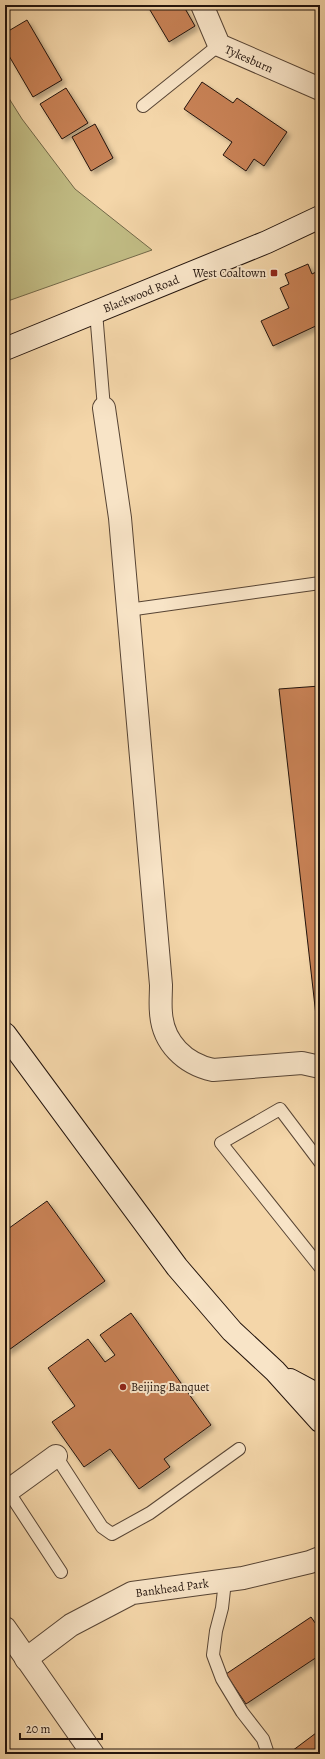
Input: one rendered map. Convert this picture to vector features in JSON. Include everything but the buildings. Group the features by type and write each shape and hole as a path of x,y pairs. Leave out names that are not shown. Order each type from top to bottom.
{"street":[{"name":"Tykesburn","path":"202,5 219,45 320,89"},
{"name":"Blackwood Road","path":"5,349 267,242 320,217"},
{"path":"104,408 120,518 162,985 161,1014 165,1033 174,1049 200,1067 213,1070 302,1063 320,1067"},
{"path":"8,1045 177,1267 232,1331 275,1371 320,1421"},
{"path":"275,1371 320,1396"},
{"path":"6,1492 56,1456"},
{"name":"Bankhead Park","path":"288,1568 320,1547"},
{"name":"Bankhead Park","path":"26,1659 71,1625 132,1593 242,1578 288,1568 320,1558"},
{"path":"5,1628 94,1754"}],"lane":[{"path":"143,106 219,45"},
{"path":"96,312 104,408"},
{"path":"128,610 320,583"},
{"path":"320,1162 280,1109 221,1143 320,1266"},
{"path":"56,1456 102,1527 112,1534 150,1514 239,1449"},
{"path":"6,1492 62,1572"},
{"path":"225,1581 222,1608 216,1632 213,1655 222,1679 242,1712 263,1739 268,1754"}],"shaded area":[{"path":"5,92 22,119 75,189 152,250 5,302"}],"place":[{"name":"West Coaltown","path":"274,273"},
{"name":"Beijing Banquet","path":"123,1387"}]}
